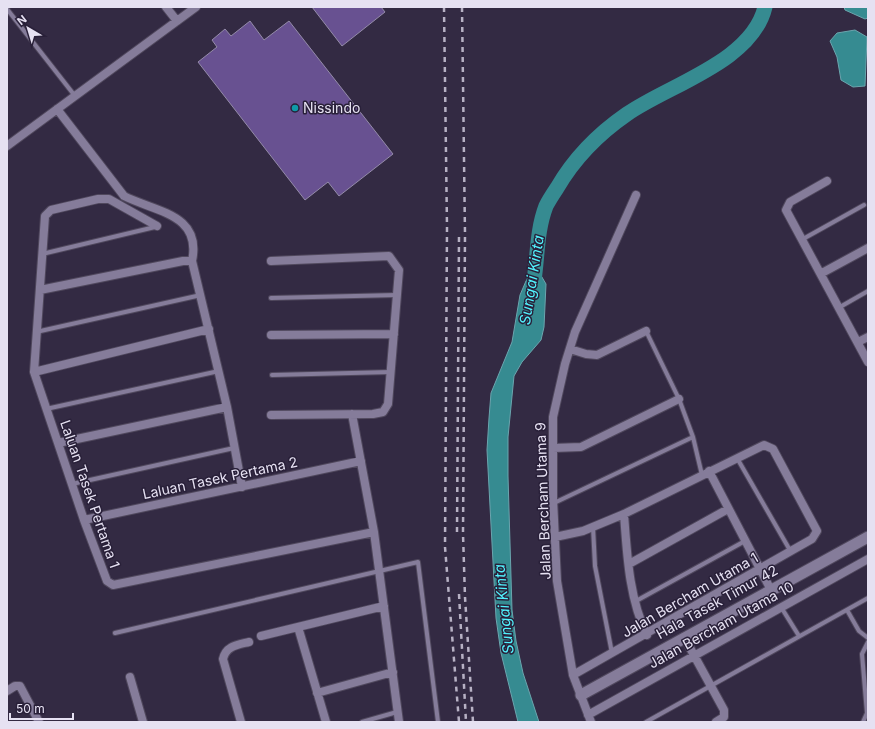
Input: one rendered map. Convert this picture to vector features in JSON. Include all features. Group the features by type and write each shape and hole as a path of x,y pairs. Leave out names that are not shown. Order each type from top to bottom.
{"street":[{"path":"166,7 177,21"},
{"path":"7,146 196,7"},
{"path":"57,109 124,196 136,200 187,226 194,242 192,262 219,371 242,487"},
{"path":"828,181 790,202 786,207 788,214 822,273 868,362"},
{"name":"Jalan Bercham Utama 9","path":"589,718 573,675 557,581 553,416 575,332 636,195"},
{"name":"Laluan Tasek Pertama 1","path":"157,226 109,199 98,198 51,210 45,216 34,372 71,484 107,581 113,585 374,532"},
{"path":"822,273 868,248"},
{"path":"270,261 389,256 399,270 388,404 383,412 271,415"},
{"path":"40,290 183,261 192,262"},
{"path":"34,372 209,329"},
{"path":"570,349 586,354 596,355 646,331"},
{"path":"271,335 394,334"},
{"path":"858,342 868,337"},
{"path":"553,448 581,447 679,399"},
{"path":"58,443 227,407"},
{"path":"352,414 374,532 399,722"},
{"name":"Jalan Bercham Utama 1","path":"573,675 647,635 812,540 817,534 816,528 773,449 767,445 760,446 737,457"},
{"path":"555,537 576,533 624,514 737,457"},
{"name":"Laluan Tasek Pertama 2","path":"84,520 361,461"},
{"path":"705,473 728,509 771,590"},
{"path":"629,564 728,509"},
{"path":"624,514 629,564 639,619 647,635"},
{"name":"Hala Tasek Timur 42","path":"580,695 868,536"},
{"name":"Jalan Bercham Utama 10","path":"589,718 694,655 868,559"},
{"path":"260,636 384,606"},
{"path":"298,627 326,722"},
{"path":"684,637 725,712 724,717 716,722"},
{"path":"241,722 223,659 225,652 230,648 249,642"},
{"path":"317,693 393,672"},
{"path":"130,677 143,722"},
{"path":"7,691 18,685 23,690 39,722"}],"lane":[{"path":"7,9 76,96"},
{"path":"803,239 864,205"},
{"path":"42,254 157,226"},
{"path":"840,307 868,291"},
{"path":"36,332 201,295"},
{"path":"271,298 397,295"},
{"path":"646,331 679,399 705,473"},
{"path":"46,409 219,371"},
{"path":"272,374 391,372"},
{"path":"554,503 693,437"},
{"path":"71,484 234,448"},
{"path":"737,457 791,552"},
{"path":"593,527 594,566 612,654"},
{"path":"636,601 745,541"},
{"path":"115,633 417,562 419,563 438,722"},
{"path":"646,722 868,598"},
{"path":"781,606 799,636"},
{"path":"847,610 859,631 868,638"},
{"path":"863,722 867,713 862,654 868,642"},
{"path":"362,722 398,712"}],"water":[{"path":"844,7 868,7 868,18 865,19 845,10"},
{"path":"855,30 867,37 865,86 853,87 841,80 837,57 830,41 837,33"},
{"name":"Sungai Kinta","path":"536,267 546,284 544,327 541,340 522,362 514,376 508,437 512,610 516,641 523,673 539,722 518,722 501,653 496,618 487,450 491,393 512,342 520,295 526,281"}],"building":[{"path":"312,7 381,7 385,12 342,46"},
{"name":"Nissindo","path":"250,21 264,40 289,21 393,154 339,196 328,182 305,200 198,62 217,47 212,40 225,29 231,36"}],"waterway":[{"name":"Sungai Kinta","path":"533,287 540,226 546,206 579,156 606,130 627,114 644,103 706,70 744,43 757,26 765,7"}],"railway":[{"path":"444,7 447,227 445,547 459,722"},
{"path":"462,7 465,234 463,534 465,597 473,722"},
{"path":"457,532 459,236"},
{"path":"459,594 466,722"}],"place":[{"name":"Nissindo","path":"295,108"}]}
